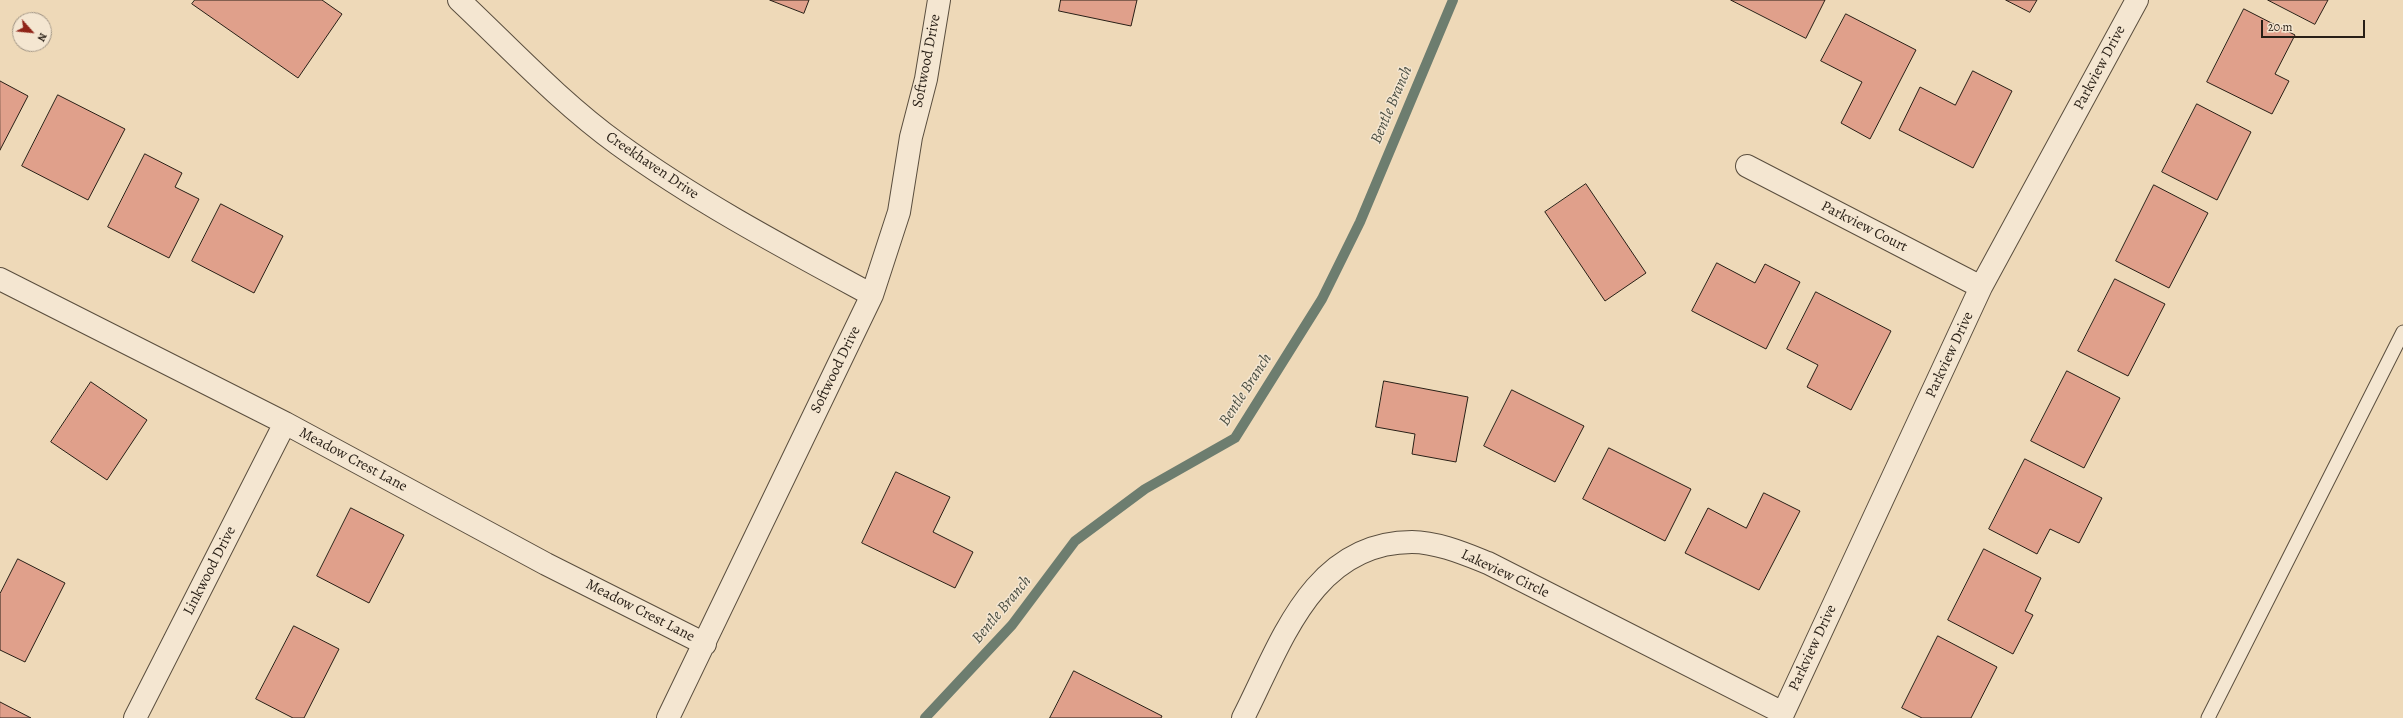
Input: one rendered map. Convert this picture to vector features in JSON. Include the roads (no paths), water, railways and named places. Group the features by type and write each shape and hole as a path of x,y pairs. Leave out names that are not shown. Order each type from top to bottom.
{"street":[{"name":"Creekhaven Drive","path":"459,0 573,108 617,144 668,179 767,239 872,295"},
{"name":"Softwood Drive","path":"668,718 872,295 899,212 911,138 926,79 939,0"},
{"name":"Parkview Drive","path":"1782,716 1981,287 2136,0"},
{"name":"Parkview Court","path":"1747,166 1981,287"},
{"name":"Meadow Crest Lane","path":"0,279 285,423 546,564 705,644"},
{"name":"Linkwood Drive","path":"135,718 285,423"},
{"name":"Lakeview Circle","path":"1243,718 1300,606 1324,577 1351,557 1380,545 1413,542 1452,550 1488,563 1782,716"}],"lane":[{"path":"2208,718 2403,332"}],"waterway":[{"name":"Bentle Branch","path":"925,718 1012,625 1075,541 1145,489 1235,438 1322,299 1360,222 1453,0"}]}
